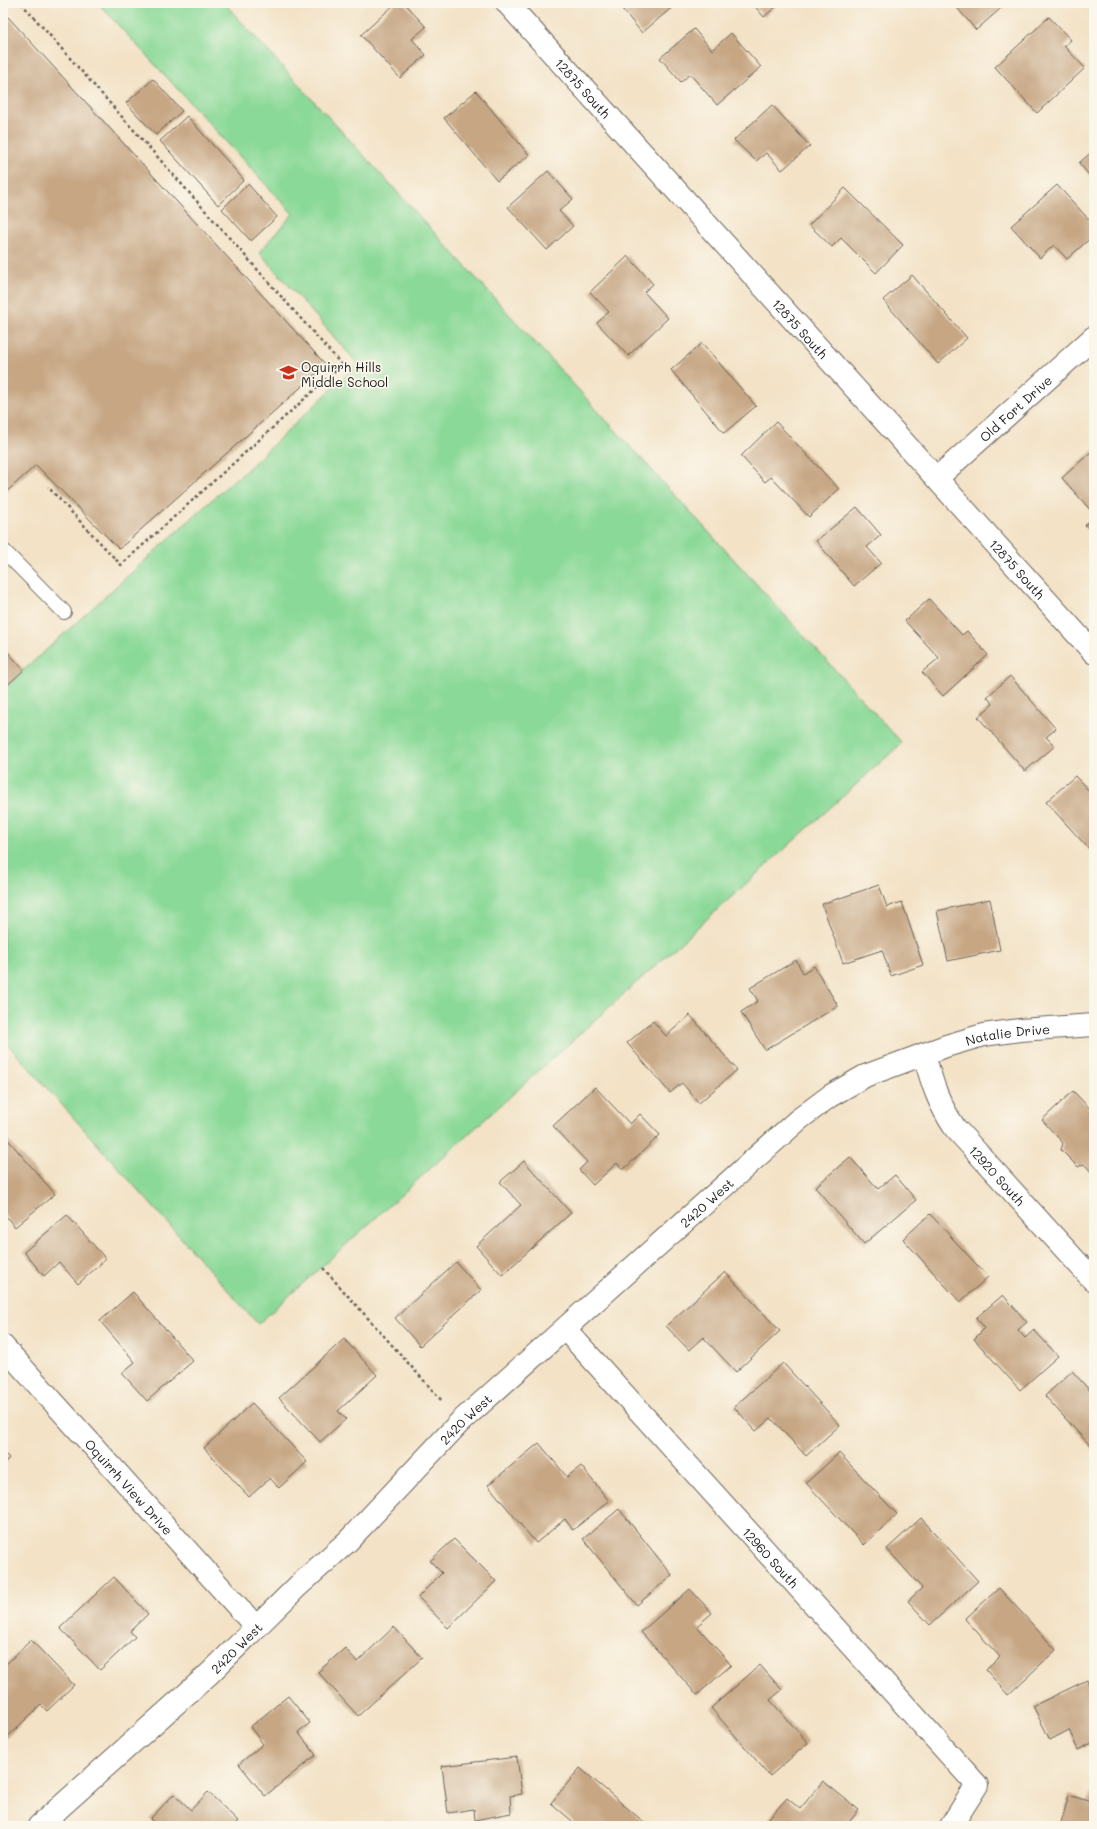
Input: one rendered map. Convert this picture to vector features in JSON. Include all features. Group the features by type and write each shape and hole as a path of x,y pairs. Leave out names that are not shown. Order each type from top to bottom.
{"street":[{"name":"12875 South","path":"507,3 1094,653"},
{"name":"Old Fort Drive","path":"937,478 1094,337"},
{"name":"Natalie Drive","path":"924,1054 982,1035 1020,1030 1094,1025"},
{"name":"12920 South","path":"924,1054 943,1110 955,1128 1094,1282"},
{"name":"2420 West","path":"39,1826 210,1673 256,1627 348,1541 460,1422 566,1330 798,1120 830,1096 865,1076 924,1054"},
{"name":"12960 South","path":"566,1330 977,1785 951,1826"},
{"name":"Oquirrh View Drive","path":"3,1346 256,1627"}],"lane":[{"path":"3,550 64,612"}],"path":[{"path":"3,3 22,4 342,365 121,565 48,487"},
{"path":"323,1268 444,1403"}],"green space":[{"name":"Oquirrh Hills Middle School","path":"98,3 224,3 902,743 258,1324 3,1039 3,689 236,478 238,478 358,364 259,252 293,214"}],"building":[{"path":"396,3 404,3 426,27 412,39 426,55 400,78 361,35"},
{"path":"617,3 677,3 642,33"},
{"path":"752,3 780,3 764,17"},
{"path":"953,3 1007,3 976,30"},
{"path":"8,17 326,365 119,549 36,465 3,495 3,22"},
{"path":"1049,17 1071,40 1064,46 1085,68 1037,113 995,67"},
{"path":"694,29 712,50 731,33 761,67 717,105 690,74 681,82 660,58"},
{"path":"153,79 182,111 156,135 126,103"},
{"path":"476,91 529,155 497,181 444,118"},
{"path":"772,105 810,146 782,170 766,153 756,161 734,140"},
{"path":"187,116 244,180 218,205 160,141"},
{"path":"1094,150 1094,181 1079,163"},
{"path":"548,171 573,199 559,211 573,226 547,250 508,207"},
{"path":"248,184 277,217 251,241 222,209"},
{"path":"1057,185 1094,225 1094,235 1067,259 1054,245 1040,258 1011,226"},
{"path":"845,188 903,245 876,273 841,238 832,247 809,225"},
{"path":"628,256 653,284 644,292 668,318 628,356 597,323 609,312 590,292"},
{"path":"912,275 967,338 938,364 883,300"},
{"path":"702,343 756,406 724,433 671,370"},
{"path":"776,422 839,489 809,517 771,477 765,482 741,456"},
{"path":"1094,449 1094,514 1062,478"},
{"path":"857,507 881,535 867,547 881,563 854,586 816,541"},
{"path":"1094,517 1094,535 1085,525"},
{"path":"929,599 962,635 967,631 988,655 943,696 922,672 939,658 905,621"},
{"path":"3,647 24,670 3,689"},
{"path":"1010,676 1056,729 1046,737 1055,746 1025,771 978,717 993,704 987,697"},
{"path":"1075,776 1094,796 1094,845 1089,849 1046,802"},
{"path":"879,885 887,907 902,902 923,965 891,976 882,950 843,963 822,904"},
{"path":"990,899 1000,950 948,961 937,911"},
{"path":"796,960 803,973 814,966 838,1006 765,1050 741,1012 758,1001 750,988"},
{"path":"690,1015 737,1070 699,1103 682,1083 670,1093 627,1043 653,1021 666,1036"},
{"path":"595,1087 630,1124 640,1114 660,1135 623,1170 617,1163 593,1185 579,1170 587,1162 553,1126"},
{"path":"1073,1091 1094,1113 1094,1175 1084,1164 1078,1167 1061,1150 1063,1143 1042,1120"},
{"path":"3,1134 55,1194 15,1227 3,1213"},
{"path":"850,1157 878,1189 895,1175 916,1200 864,1244 815,1187"},
{"path":"524,1161 571,1213 502,1275 476,1246 521,1205 500,1182"},
{"path":"930,1214 988,1277 960,1302 903,1239"},
{"path":"67,1215 106,1259 78,1284 59,1262 44,1276 24,1252"},
{"path":"456,1262 481,1290 420,1346 395,1318"},
{"path":"725,1272 780,1331 736,1372 703,1337 689,1350 666,1326"},
{"path":"133,1292 193,1361 147,1401 122,1373 135,1362 100,1321"},
{"path":"1003,1295 1027,1322 1018,1330 1025,1338 1034,1330 1058,1356 1020,1390 974,1339 985,1328 976,1318"},
{"path":"344,1339 377,1375 338,1411 346,1419 320,1442 279,1398"},
{"path":"783,1363 840,1425 806,1456 771,1418 756,1431 734,1407"},
{"path":"1072,1371 1094,1395 1094,1450 1045,1396"},
{"path":"252,1403 307,1462 279,1488 270,1478 249,1497 204,1448"},
{"path":"539,1443 567,1477 581,1466 609,1501 573,1530 565,1519 536,1543 488,1485"},
{"path":"3,1452 9,1458 3,1465"},
{"path":"839,1453 897,1514 864,1545 806,1483"},
{"path":"619,1509 672,1575 637,1605 583,1539"},
{"path":"921,1518 978,1581 930,1625 908,1601 922,1588 887,1549"},
{"path":"454,1539 496,1581 448,1628 418,1597 442,1573 430,1561"},
{"path":"114,1577 148,1614 130,1631 135,1637 100,1670 60,1628"},
{"path":"999,1588 1056,1650 1008,1695 986,1670 1000,1657 965,1619"},
{"path":"690,1589 712,1613 697,1626 731,1665 697,1695 641,1632"},
{"path":"394,1627 422,1658 358,1716 318,1672 345,1648 357,1662"},
{"path":"31,1640 74,1685 47,1711 41,1705 3,1741 3,1667"},
{"path":"760,1665 782,1690 770,1700 808,1743 770,1776 711,1708"},
{"path":"1087,1680 1094,1695 1094,1742 1078,1750 1069,1730 1050,1740 1033,1706"},
{"path":"288,1696 310,1723 298,1732 316,1755 265,1796 239,1764 263,1744 250,1727"},
{"path":"517,1757 522,1794 510,1796 511,1813 475,1820 474,1809 448,1813 442,1766"},
{"path":"580,1768 645,1823 642,1826 578,1826 551,1803"},
{"path":"823,1781 859,1810 846,1826 779,1826 769,1818 787,1798 800,1809"},
{"path":"1093,1784 1094,1826 1060,1826 1069,1795 1088,1801"},
{"path":"208,1792 238,1821 233,1826 158,1826 150,1819 174,1794 191,1810"}],"place":[{"name":"Oquirrh Hills Middle School","path":"288,373"}]}
